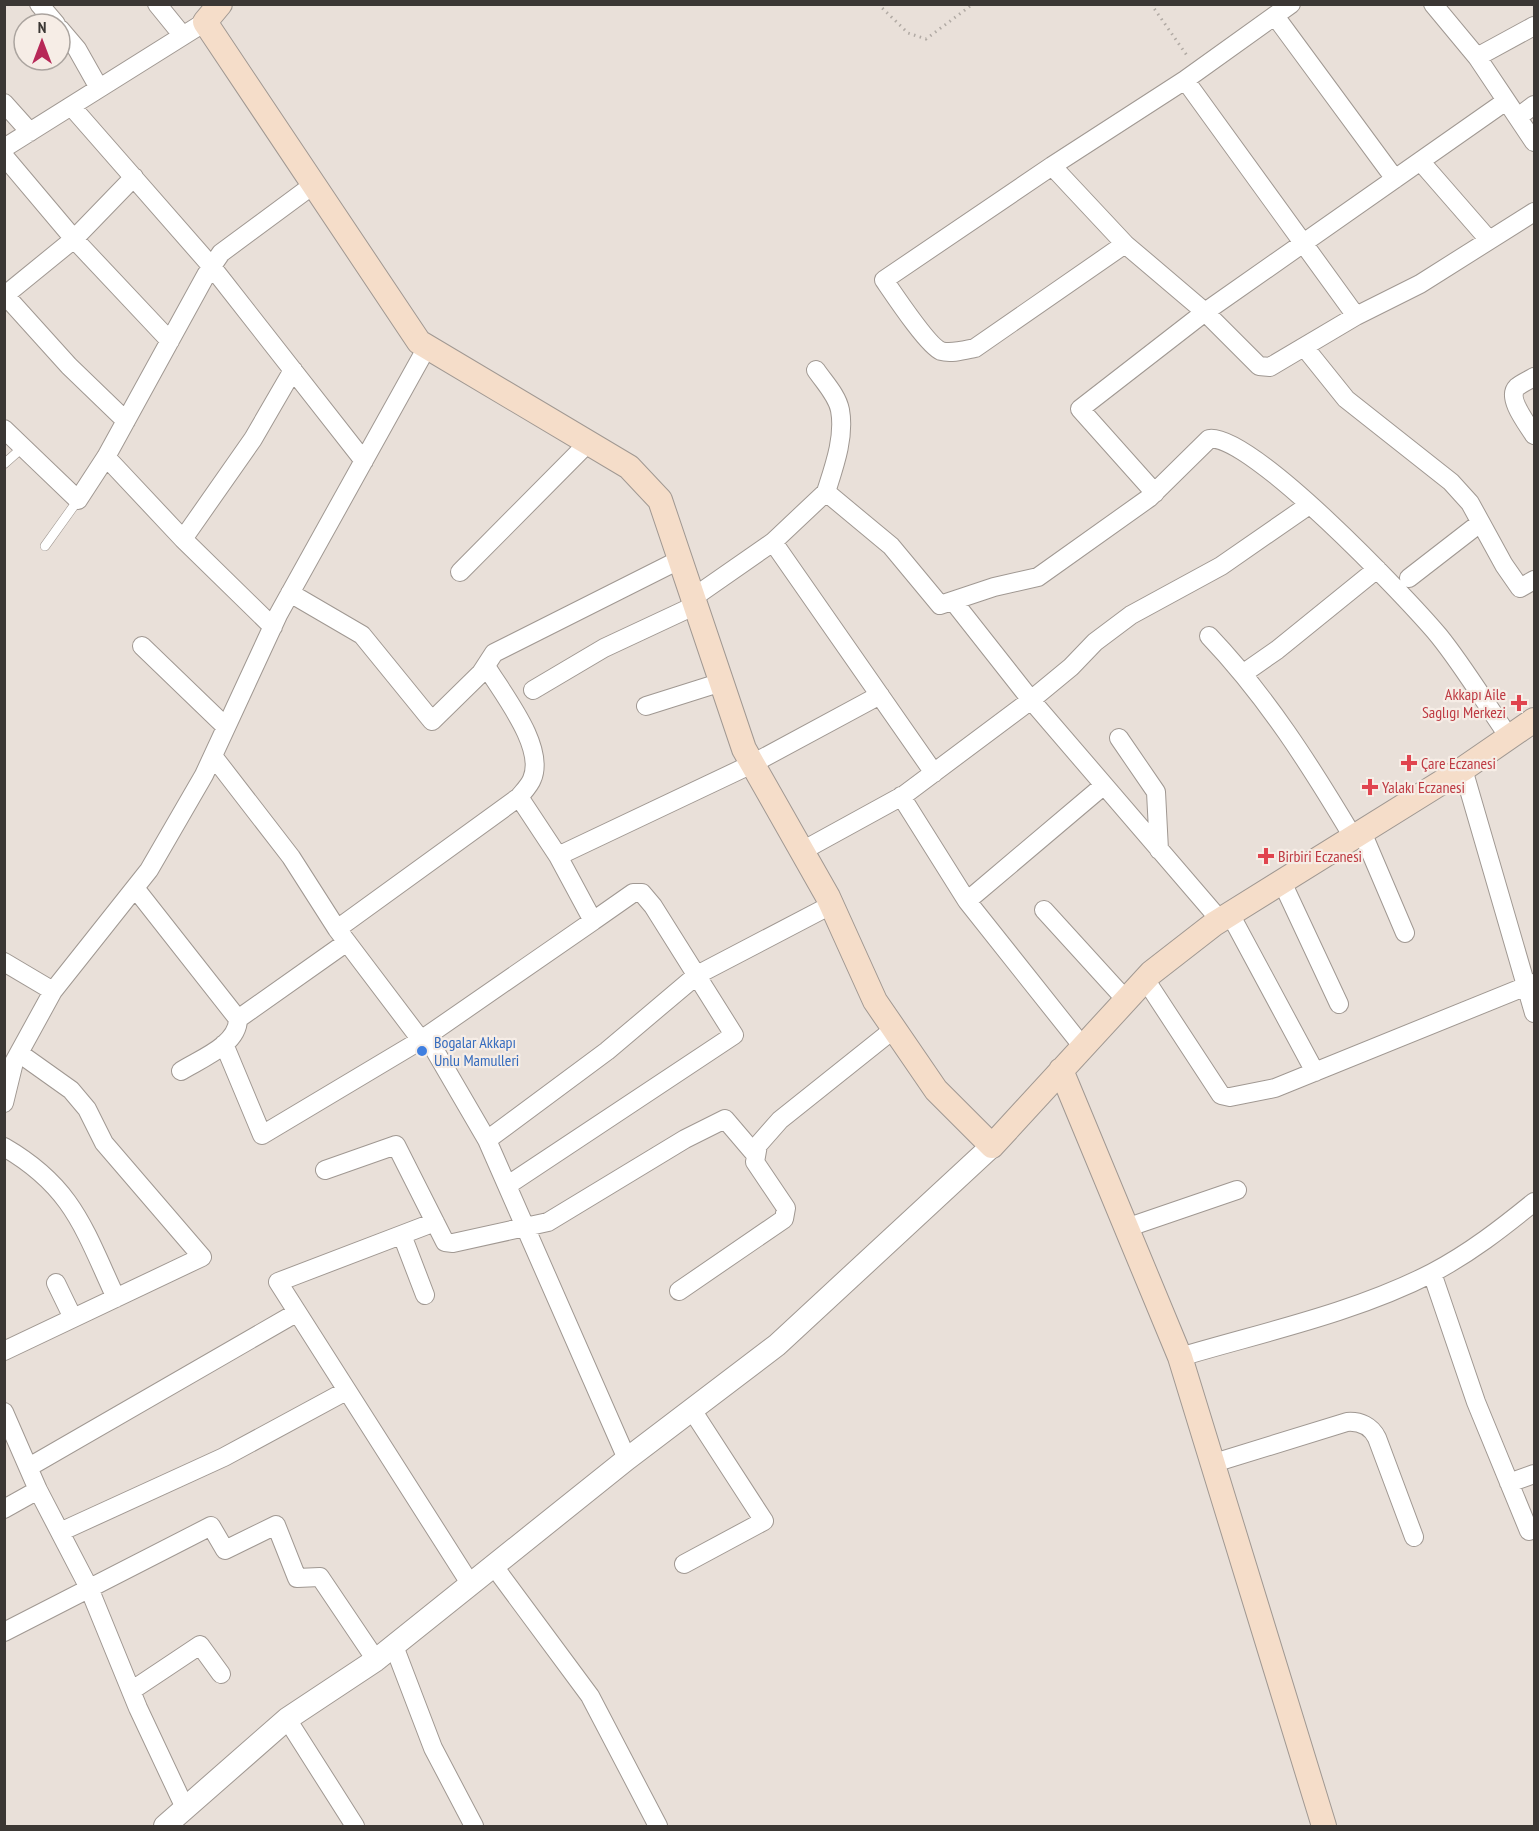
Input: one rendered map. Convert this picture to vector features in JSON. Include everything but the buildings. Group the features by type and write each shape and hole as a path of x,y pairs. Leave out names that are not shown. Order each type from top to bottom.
{"main road":[{"path":"214,12 314,185 419,342 629,467 660,500 744,749 831,905 875,1001 936,1090 992,1146 1145,979 1225,917 1463,769 1534,720"},
{"path":"1061,1070 1180,1357 1324,1827"}],"street":[{"path":"157,4 183,36"},
{"path":"1125,244 975,348 951,352 935,347 884,280 1052,166 1192,75 1291,4"},
{"path":"1433,4 1477,57 1534,142"},
{"path":"4,148 183,36 214,12"},
{"path":"1275,16 1395,179"},
{"path":"1477,57 1534,26"},
{"path":"72,43 99,88"},
{"path":"1192,75 1303,244 1356,316"},
{"path":"1155,493 1080,409 1205,312 1506,101"},
{"path":"4,103 30,132"},
{"path":"1518,117 1534,105"},
{"path":"71,106 212,267 364,461"},
{"path":"4,156 74,239 170,341"},
{"path":"1421,162 1489,240"},
{"path":"1052,166 1125,244 1205,312 1260,366 1270,367 1356,316 1420,284 1489,240 1532,219"},
{"path":"126,421 69,366 5,295 74,239 134,177"},
{"path":"4,429 78,500 106,457 221,253 314,185"},
{"path":"4,1103 14,1062 53,991 149,870 213,756 290,593 427,347"},
{"path":"1305,348 1346,399 1451,482 1470,503 1520,588 1534,580"},
{"path":"183,539 253,439 293,370"},
{"path":"533,690 604,648 695,601 773,542 826,492 840,439 840,410 835,398 816,370"},
{"path":"1534,377 1517,387 1514,393 1514,400 1534,435"},
{"path":"826,492 891,546 940,605 1038,577 1155,493 1209,439 1216,438 1234,446 1267,468 1310,505 1377,569 1440,637 1509,737"},
{"path":"460,572 588,443"},
{"path":"106,457 183,539 273,627"},
{"path":"802,851 901,796 1031,700 1071,667 1095,642 1131,615 1221,566 1310,505"},
{"path":"1409,578 1480,523"},
{"path":"773,542 934,773"},
{"path":"290,593 362,635 432,721 486,666 494,653 681,559"},
{"path":"1244,673 1277,650 1377,569"},
{"path":"952,601 1103,786 1159,850 1225,917 1314,1072"},
{"path":"1209,636 1244,673 1357,835 1405,933"},
{"path":"142,646 226,728"},
{"path":"238,1019 519,797 533,778 535,756 529,737 486,666"},
{"path":"646,706 722,682"},
{"path":"558,856 752,764 880,694"},
{"path":"1119,738 1156,792 1159,850"},
{"path":"213,756 291,857 342,936 424,1039 487,1140 627,1459"},
{"path":"1463,769 1531,985 1534,1013"},
{"path":"968,901 1103,786"},
{"path":"901,796 968,901 1083,1047"},
{"path":"519,797 558,856 593,921"},
{"path":"1282,882 1339,1004"},
{"path":"135,888 238,1019 238,1029 224,1044 181,1071"},
{"path":"224,1044 262,1135 424,1039 633,893 642,893 653,906 734,1035 508,1185"},
{"path":"487,1140 608,1051 697,975 831,905"},
{"path":"1044,910 1126,999"},
{"path":"4,962 53,991"},
{"path":"1145,979 1221,1095 1230,1097 1275,1088 1531,985"},
{"path":"679,1291 784,1220 786,1208 755,1162 754,1153 758,1145 780,1120 894,1029"},
{"path":"4,1351 202,1257 104,1143 87,1109 71,1090 19,1053"},
{"path":"325,1170 396,1145 445,1242 453,1243 548,1222 685,1139 725,1119 754,1153"},
{"path":"165,1827 287,1719 376,1660 627,1459 777,1345 992,1146"},
{"path":"4,1147 32,1163 72,1205 116,1298"},
{"path":"1126,1228 1237,1190"},
{"path":"1180,1357 1364,1303 1432,1273 1477,1247 1534,1202"},
{"path":"435,1222 278,1282 471,1585"},
{"path":"402,1235 425,1294"},
{"path":"1432,1273 1476,1401 1529,1531"},
{"path":"56,1283 73,1318"},
{"path":"29,1467 296,1313"},
{"path":"60,1532 224,1457 346,1391"},
{"path":"684,1564 764,1521 692,1410"},
{"path":"4,1412 12,1450 29,1467 38,1490 89,1588 131,1691 185,1808"},
{"path":"1214,1463 1347,1422 1360,1422 1371,1428 1377,1438 1414,1537"},
{"path":"1509,1483 1534,1473"},
{"path":"4,1509 38,1490"},
{"path":"4,1632 211,1526 225,1550 276,1525 297,1578 321,1577 376,1660"},
{"path":"493,1565 590,1696 653,1825"},
{"path":"131,1691 200,1645 221,1674"},
{"path":"394,1646 433,1748 474,1827"},
{"path":"287,1719 356,1827"}],"lane":[{"path":"4,464 22,448"},
{"path":"45,546 78,500"}],"path":[{"path":"878,4 908,33 926,39 935,35 973,4"},
{"path":"1151,4 1192,75"}],"place":[{"name":"Akkapı Aile Saglıgı Merkezi","path":"1519,703"},
{"name":"Çare Eczanesi","path":"1409,763"},
{"name":"Yalakı Eczanesi","path":"1370,787"},
{"name":"Birbiri Eczanesi","path":"1266,856"},
{"name":"Bogalar Akkapı Unlu Mamulleri","path":"422,1051"}]}
